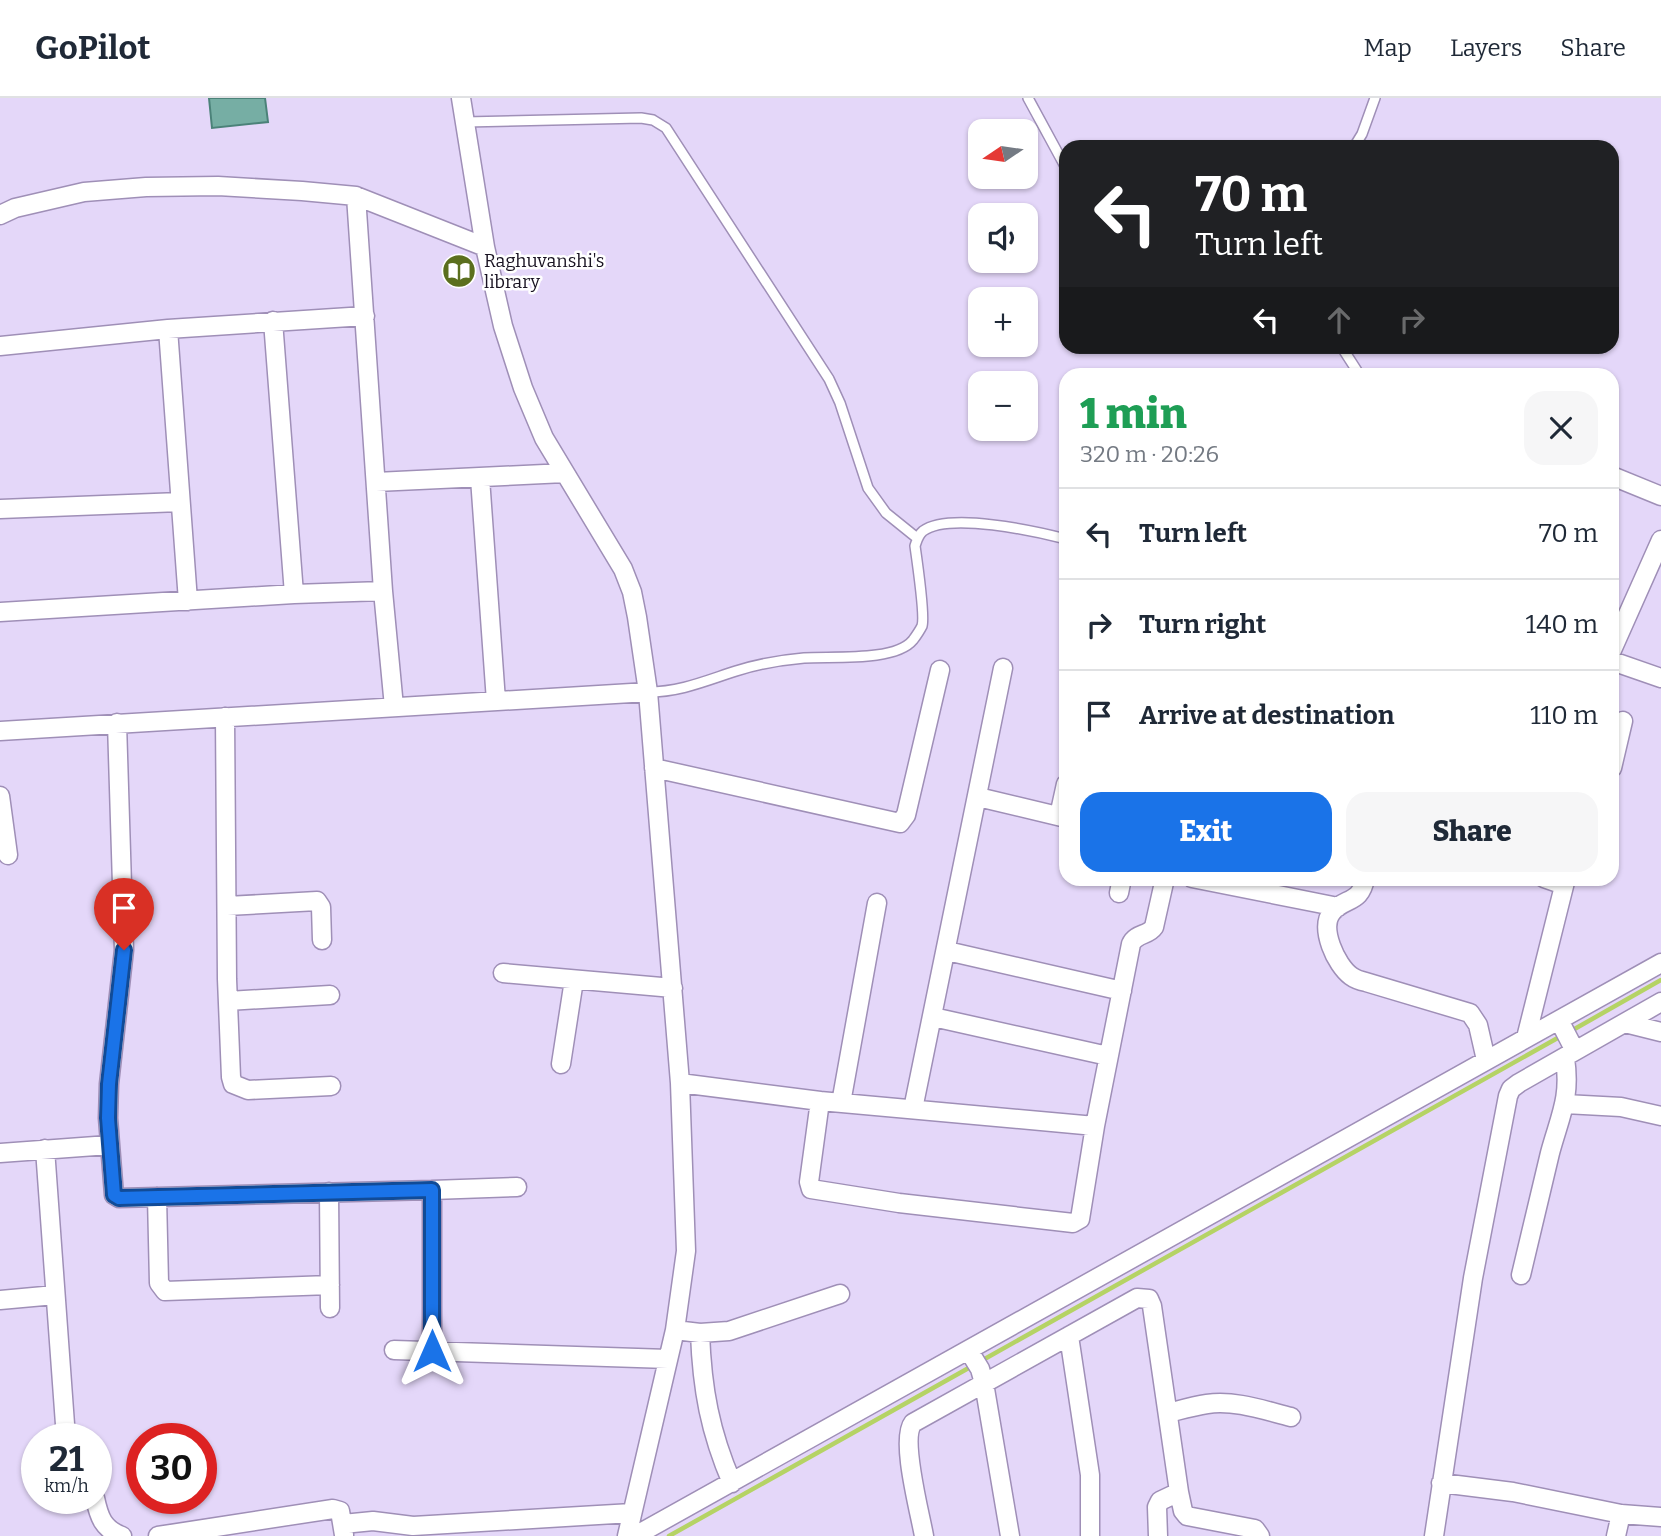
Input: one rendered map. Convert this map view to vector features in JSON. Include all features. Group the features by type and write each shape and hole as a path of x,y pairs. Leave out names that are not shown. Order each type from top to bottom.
{"street":[{"path":"461,98 485,247 503,326 523,388 544,438 622,569 632,592 648,692 680,1083 685,1251 675,1329 627,1536"},
{"path":"0,215 15,208 84,192 146,187 218,186 356,196 485,247"},
{"path":"356,196 383,591 394,707"},
{"path":"0,346 167,329 365,316"},
{"path":"273,321 293,594"},
{"path":"167,329 188,601"},
{"path":"376,482 565,473"},
{"path":"480,478 496,701"},
{"path":"1619,479 1661,496"},
{"path":"0,509 180,502"},
{"path":"1619,634 1661,540"},
{"path":"0,612 383,591"},
{"path":"1619,663 1661,678"},
{"path":"913,1110 1003,668"},
{"path":"654,768 900,822 906,815 940,670"},
{"path":"0,731 648,692"},
{"path":"225,717 228,1001 233,1084 248,1090 331,1086"},
{"path":"1619,738 1623,721"},
{"path":"117,723 124,950 109,1074 114,1195 119,1198 517,1187"},
{"path":"0,796 8,855"},
{"path":"978,797 1059,816"},
{"path":"820,1101 809,1182 811,1189 899,1203 1073,1223 1080,1219 1095,1126 1131,944 1135,938 1154,927 1163,886"},
{"path":"1232,886 1338,907"},
{"path":"1362,886 1360,894 1331,913 1327,923 1328,935 1344,969 1352,977 1366,982 1470,1013 1478,1025 1486,1060"},
{"path":"1525,1038 1564,886"},
{"path":"227,906 317,901 321,907 322,940"},
{"path":"841,1103 877,903"},
{"path":"947,951 1122,991"},
{"path":"1434,1536 1473,1278 1505,1106 1511,1089 1566,1040 1661,963"},
{"path":"503,973 673,988"},
{"path":"561,1064 574,981"},
{"path":"228,1001 330,995"},
{"path":"635,1536 732,1483 977,1365 1525,1038 1566,1040 1625,1023 1661,1002"},
{"path":"933,1017 1108,1056"},
{"path":"1625,1023 1661,1032"},
{"path":"1521,1275 1556,1130 1565,1104 1568,1081 1566,1040"},
{"path":"680,1083 820,1101 1095,1126"},
{"path":"1565,1104 1621,1107 1661,1116"},
{"path":"0,1153 110,1144"},
{"path":"45,1149 65,1423"},
{"path":"432,1190 432,1351"},
{"path":"329,1192 330,1308"},
{"path":"157,1197 159,1283 165,1291 330,1284"},
{"path":"675,1329 700,1333 729,1331 840,1294"},
{"path":"0,1300 55,1295"},
{"path":"924,1536 907,1446 908,1429 913,1423 977,1365 1069,1336 1137,1298 1149,1299 1152,1306 1183,1511 1187,1516 1255,1529 1261,1536"},
{"path":"700,1333 705,1403 732,1483"},
{"path":"1069,1336 1090,1475 1090,1536"},
{"path":"394,1350 668,1359"},
{"path":"977,1365 1010,1536"},
{"path":"1168,1413 1207,1404 1225,1403 1291,1417"},
{"path":"1441,1483 1513,1492 1621,1514 1661,1517"},
{"path":"1158,1536 1157,1507 1160,1501 1179,1492"},
{"path":"158,1536 333,1508 340,1511 343,1530 373,1521 413,1526 632,1513"},
{"path":"99,1514 109,1531 122,1536"},
{"path":"1616,1536 1621,1514"}],"lane":[{"path":"1027,98 1059,155"},
{"path":"1358,140 1375,98"},
{"path":"465,122 641,118 653,120 666,128 828,379 839,402 868,488 876,502 917,538"},
{"path":"648,692 687,689 737,671 770,663 804,658 876,655 896,651 912,642 923,625 915,546 922,531 966,523 1029,530 1059,537"}],"building":[{"path":"209,98 265,98 268,122 212,128"}],"waterway":[{"path":"1571,1031 1661,980"},
{"path":"981,1361 1563,1035"},
{"path":"669,1536 974,1365"}],"place":[{"name":"Raghuvanshi's library","path":"459,271"}],"route":[{"path":"124,950 109,1084 108,1118 114,1195 119,1198 432,1190 432,1351"}]}
